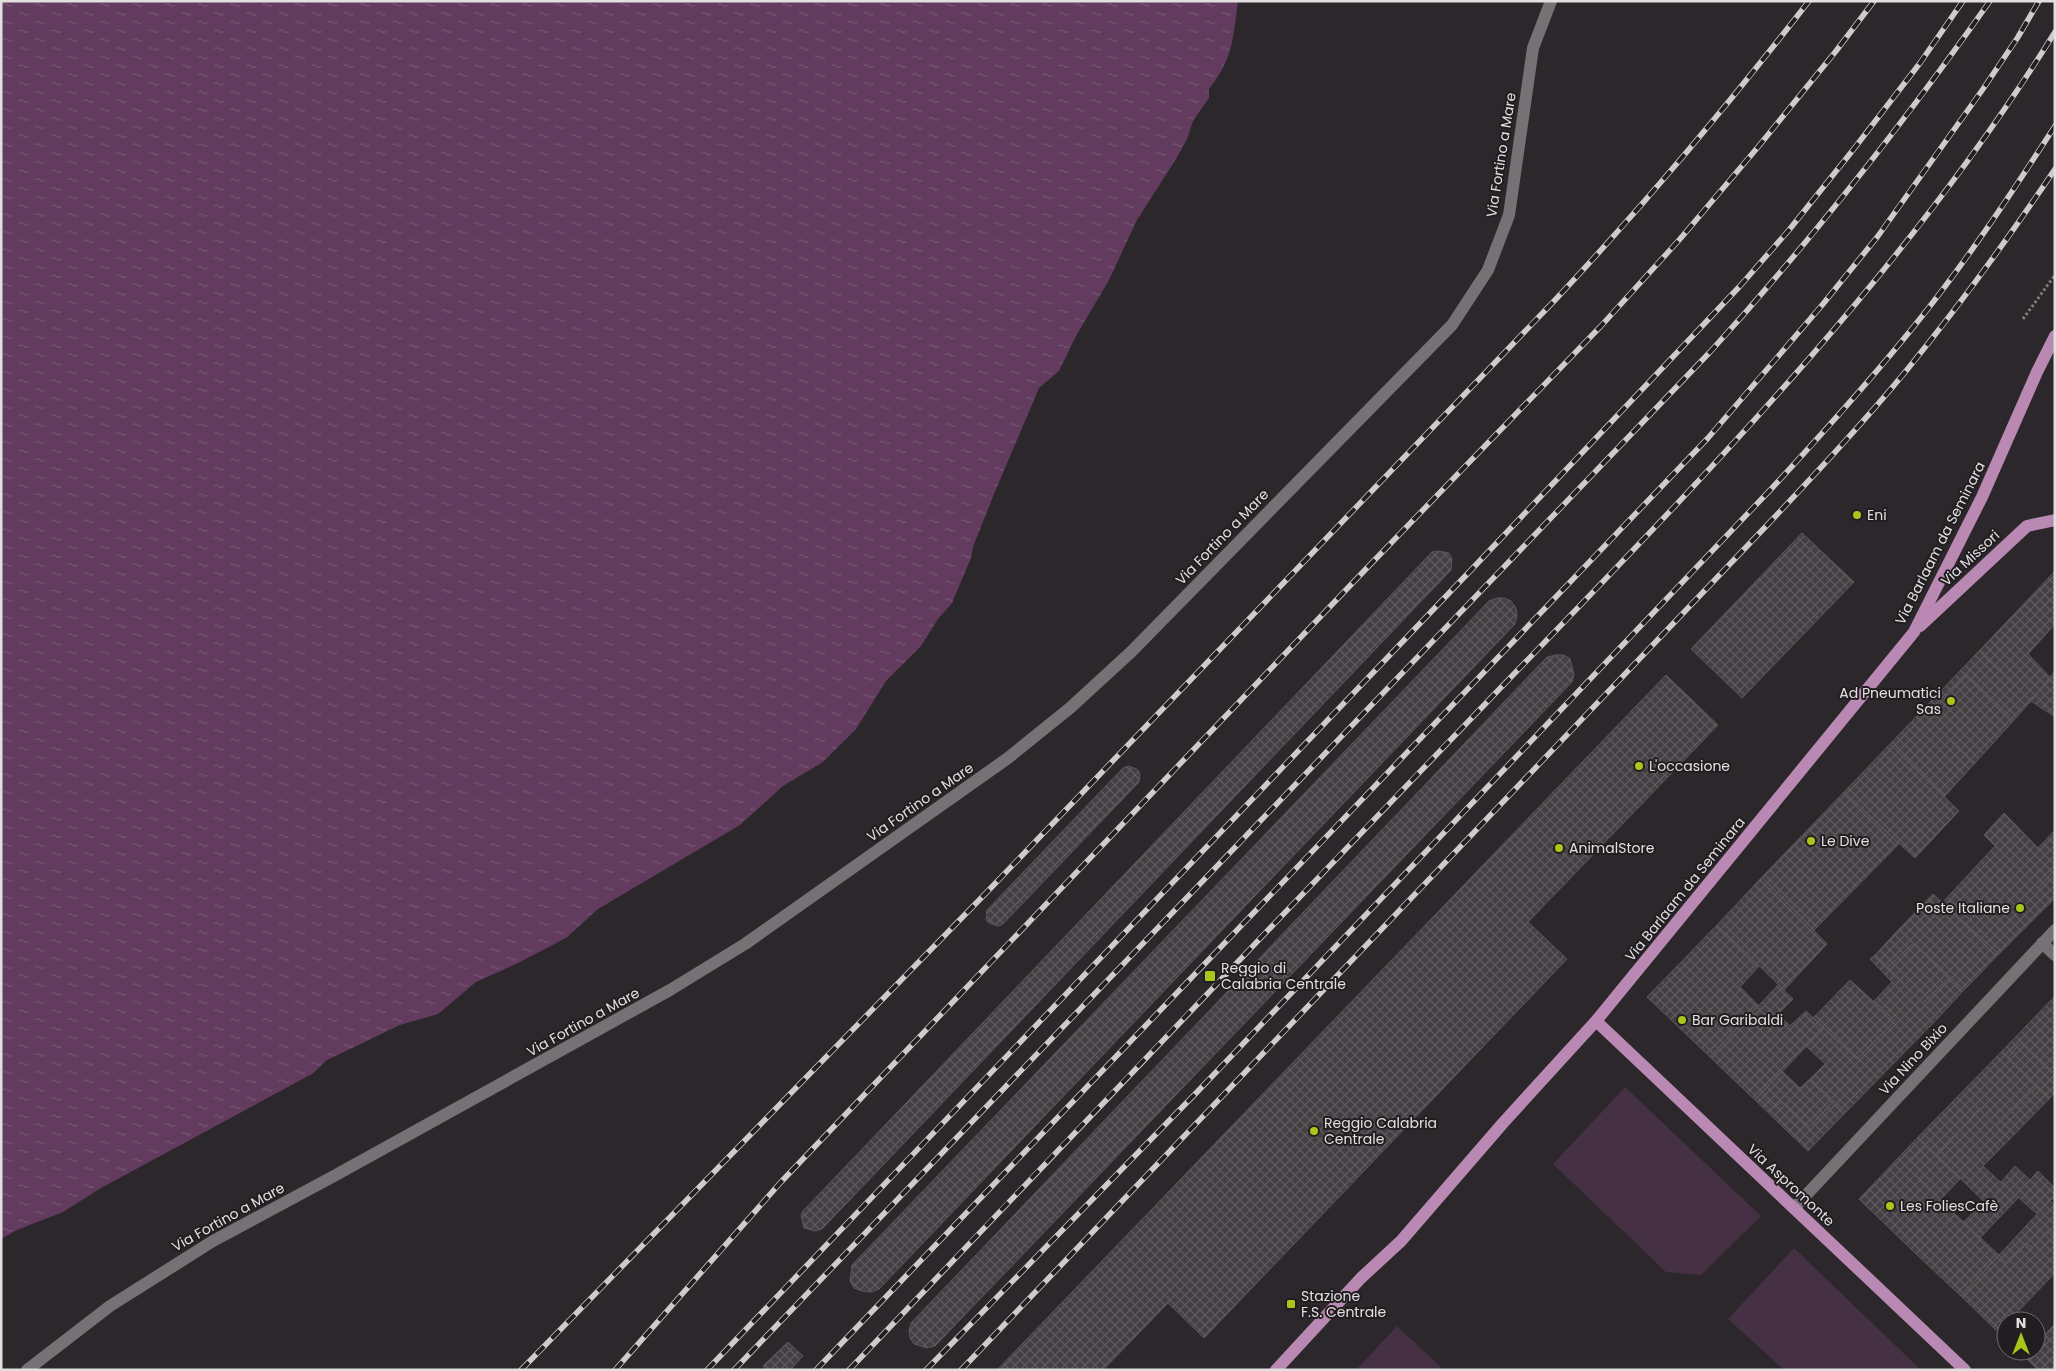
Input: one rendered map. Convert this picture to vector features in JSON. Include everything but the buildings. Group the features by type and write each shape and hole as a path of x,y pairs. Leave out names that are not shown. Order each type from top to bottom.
{"main road":[{"name":"Via Barlaam da Seminara","path":"1276,1370 1360,1278 1401,1241 1503,1123 1596,1021 1914,632 1982,497 2037,372 2055,336"},
{"name":"Via Missori","path":"1914,632 2027,526 2055,520"},
{"name":"Via Aspromonte","path":"1596,1021 1965,1370"}],"street":[{"name":"Via Fortino a Mare","path":"27,1370 110,1306 213,1241 670,990 745,944 1008,758 1070,708 1131,652 1452,325 1488,270 1509,215 1533,48 1551,1"},
{"name":"Via Nino Bixio","path":"1794,1208 2055,930"},
{"path":"2042,943 2055,955"}],"path":[{"path":"2023,319 2055,275"}],"shaded area":[{"path":"1625,1087 1761,1216 1701,1275 1666,1272 1553,1164"},
{"path":"1794,1248 1921,1370 1784,1370 1728,1319"},
{"path":"1397,1326 1444,1370 1356,1370"}],"water":[{"path":"1,1 1238,1 1231,48 1223,68 1209,89 1209,98 1193,121 1187,139 1176,159 1137,220 1109,280 1076,336 1059,371 1039,388 994,494 973,547 971,558 952,603 938,619 921,646 886,681 856,729 823,762 783,786 740,825 598,909 566,938 476,982 438,1014 400,1025 327,1060 312,1074 101,1188 63,1212 17,1230 1,1239"}],"railway":[{"path":"521,1370 986,893 1556,299 1686,153 1809,1"},
{"path":"615,1370 781,1182 1364,571 1601,326 1680,239 1758,147 1874,1"},
{"path":"707,1370 1740,286 1789,230 1853,150 1920,63 1963,1"},
{"path":"734,1370 1710,352 1820,225 1890,137 1990,1"},
{"path":"816,1370 1708,438 1823,304 1878,236 1983,89 2018,37 2039,1"},
{"path":"849,1370 1640,543 1789,381 1861,298 1929,212 1994,124 2055,32"},
{"path":"926,1370 1200,1089 1810,447 1881,366 1934,301 1988,227 2055,126"},
{"path":"961,1370 1840,447 1906,371 1945,322 2001,247 2055,169"}],"place":[{"name":"Eni","path":"1857,515"},
{"name":"Ad Pneumatici Sas","path":"1951,701"},
{"name":"L'occasione","path":"1639,766"},
{"name":"Le Dive","path":"1811,841"},
{"name":"AnimalStore","path":"1559,848"},
{"name":"Poste Italiane","path":"2020,908"},
{"name":"Reggio di Calabria Centrale","path":"1210,976"},
{"name":"Bar Garibaldi","path":"1682,1020"},
{"name":"Reggio Calabria Centrale","path":"1314,1131"},
{"name":"Les FoliesCafè","path":"1890,1206"},
{"name":"Stazione F.S. Centrale","path":"1291,1304"}]}
